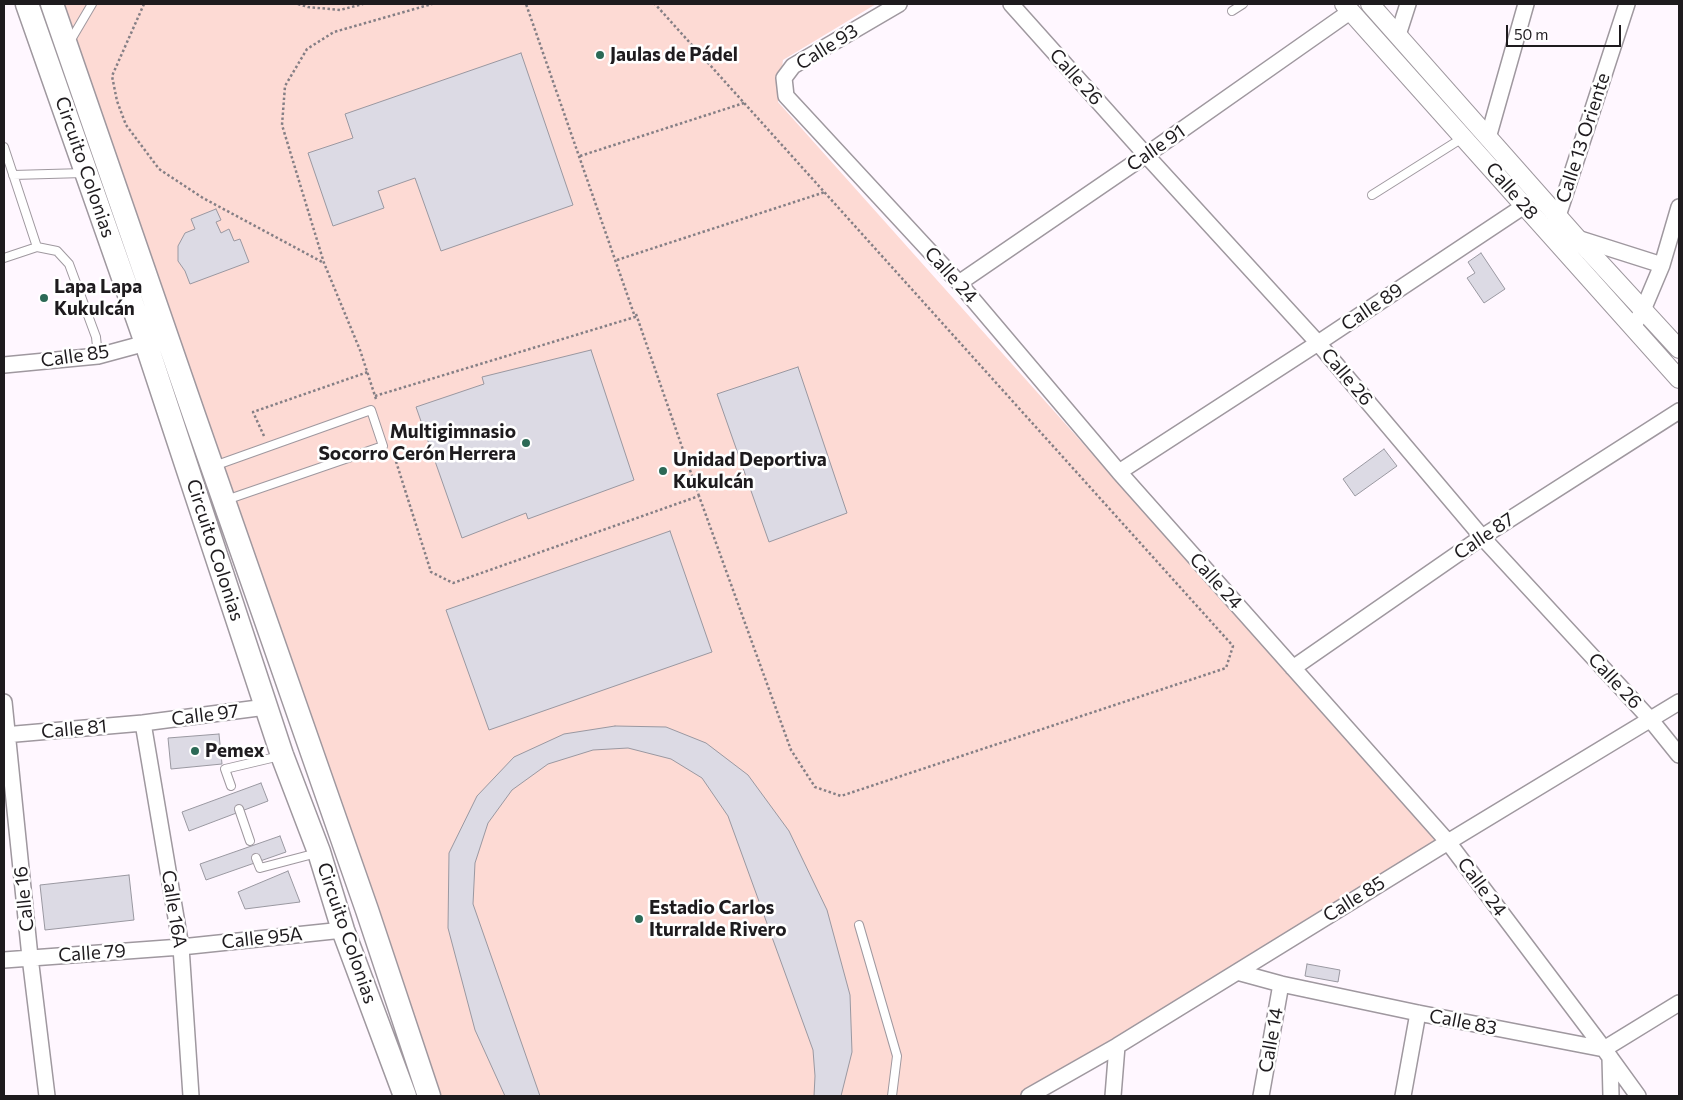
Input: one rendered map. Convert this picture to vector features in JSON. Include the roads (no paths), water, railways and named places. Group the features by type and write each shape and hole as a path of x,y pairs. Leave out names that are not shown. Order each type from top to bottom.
{"main road":[{"name":"Circuito Colonias","path":"27,4 146,343 183,419 212,467 367,910 429,1096"},
{"name":"Circuito Colonias","path":"52,4 183,419 266,707 319,852 343,930 405,1096"}],"street":[{"name":"Calle 93","path":"784,78 793,66 899,4"},
{"name":"Calle 26","path":"1011,4 1318,343 1482,537 1650,719 1679,754"},
{"name":"Calle 28","path":"1370,4 1577,238 1679,349"},
{"path":"1398,35 1408,4"},
{"path":"1488,138 1526,4"},
{"name":"Calle 13 Oriente","path":"1558,216 1627,4"},
{"name":"Calle 91","path":"959,283 1146,155 1347,8"},
{"name":"Calle 28","path":"1347,8 1679,379"},
{"name":"Calle 24","path":"784,78 786,96 959,283 1119,472 1448,842 1638,1096"},
{"name":"Calle 89","path":"1119,472 1524,206"},
{"path":"1633,327 1643,310 1662,265 1678,212"},
{"path":"1577,238 1662,265"},
{"name":"Calle 85","path":"4,365 98,356 146,343"},
{"name":"Calle 87","path":"1293,668 1482,537 1679,411"},
{"name":"Calle 16","path":"4,702 5,735 47,1096"},
{"name":"Calle 85","path":"1029,1096 1117,1046 1679,702"},
{"name":"Calle 97","path":"143,723 266,707"},
{"name":"Calle 81","path":"5,735 143,723"},
{"name":"Calle 16A","path":"143,723 180,947 191,1096"},
{"name":"Calle 95A","path":"180,947 343,930"},
{"name":"Calle 79","path":"4,960 180,947"},
{"name":"Calle 83","path":"1237,972 1281,984 1607,1053"},
{"name":"Calle 14","path":"1261,1096 1281,984"},
{"path":"1611,1096 1607,1053 1679,1003"},
{"path":"1403,1096 1418,1013"},
{"path":"1114,1096 1117,1046"}],"lane":[{"path":"66,48 92,4"},
{"path":"1232,11 1243,4"},
{"path":"1372,195 1464,137"},
{"path":"4,147 38,247"},
{"path":"13,175 87,173"},
{"path":"4,258 38,247 57,251 69,264 96,337 98,356"},
{"path":"212,467 371,410 383,446 224,500"},
{"path":"231,786 225,769 282,755"},
{"path":"239,809 250,841"},
{"path":"256,858 260,868 319,852"},
{"path":"859,925 897,1056 892,1096"}],"place":[{"name":"Jaulas de Pádel","path":"600,55"},
{"name":"Lapa Lapa Kukulcán","path":"44,298"},
{"name":"Multigimnasio Socorro Cerón Herrera","path":"526,443"},
{"name":"Unidad Deportiva Kukulcán","path":"663,471"},
{"name":"Pemex","path":"195,751"},
{"name":"Estadio Carlos Iturralde Rivero","path":"639,919"}]}
